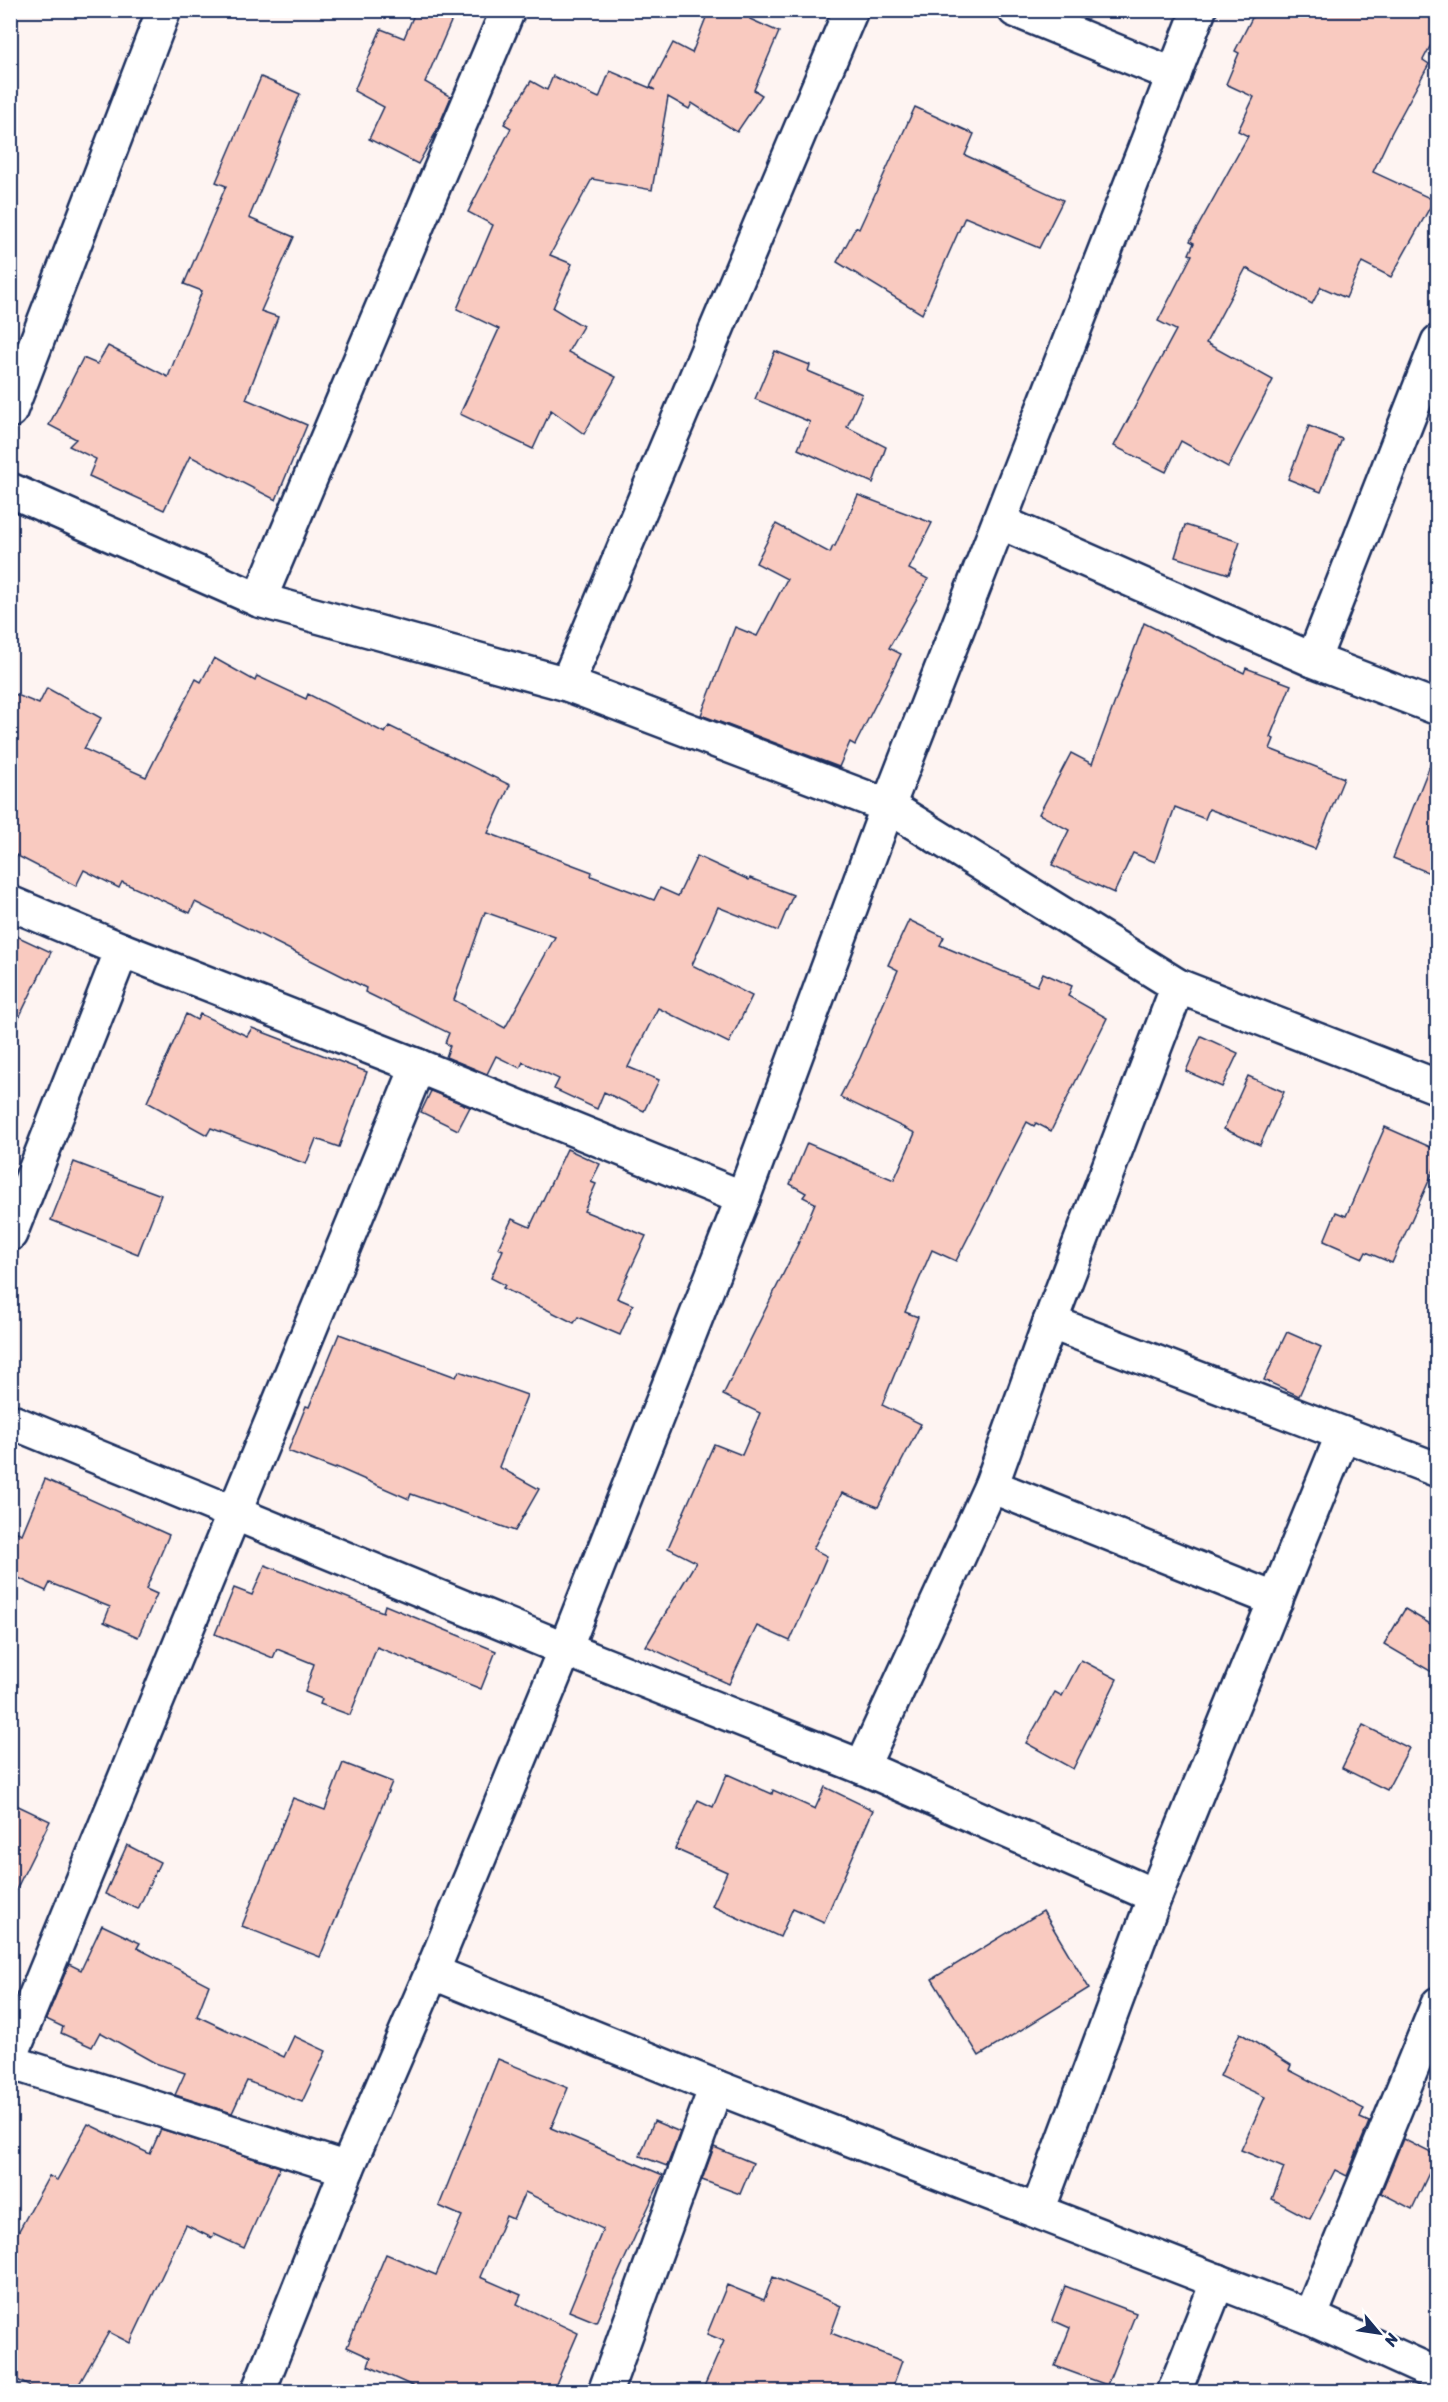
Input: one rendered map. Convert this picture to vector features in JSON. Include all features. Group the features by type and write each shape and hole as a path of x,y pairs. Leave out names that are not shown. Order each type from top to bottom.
{"street":[{"path":"10,411 164,10"},
{"path":"259,600 508,10"},
{"path":"567,684 851,10"},
{"path":"1015,10 1174,75"},
{"path":"258,2391 347,2169 432,1972 565,1649 743,1198 888,806 1199,10"},
{"path":"1313,660 1437,342"},
{"path":"10,490 259,600 567,684 888,806 1178,986 1437,1087"},
{"path":"1000,522 1313,660 1437,708"},
{"path":"10,903 743,1198"},
{"path":"10,1234 122,950"},
{"path":"862,1767 991,1486 1050,1323 1178,986"},
{"path":"347,2169 10,2060 418,1066"},
{"path":"1050,1323 1437,1470"},
{"path":"10,1421 565,1649 862,1767 1155,1896"},
{"path":"1038,2210 1155,1896 1343,1434"},
{"path":"991,1486 1276,1600"},
{"path":"432,1972 716,2087 1310,2317 1437,2375"},
{"path":"1310,2317 1437,2004"},
{"path":"605,2391 716,2087"},
{"path":"1174,2391 1218,2281"}],"building":[{"path":"416,10 456,10 425,82 451,97 436,132 418,164 369,139 384,107 354,91 381,29 404,38"},
{"path":"709,10 754,10 750,19 779,32 754,90 762,95 737,132 692,103 689,109 668,97 652,190 592,179 550,255 572,264 553,308 583,326 568,352 616,377 584,434 551,410 533,449 460,414 499,329 457,309 493,225 468,212 511,128 504,124 531,81 547,90 553,76 599,98 610,71 655,90 650,87 673,43 692,53"},
{"path":"1256,10 1437,10 1437,33 1423,60 1429,64 1373,172 1434,200 1391,277 1362,262 1346,298 1321,287 1312,304 1246,268 1206,343 1273,380 1228,467 1181,441 1166,472 1114,446 1176,330 1158,321 1192,255 1189,254 1194,243 1190,241 1248,136 1238,131 1254,97 1226,84 1239,53 1235,51"},
{"path":"261,77 300,94 249,218 294,237 261,311 278,317 246,399 307,425 276,500 190,456 164,510 89,476 96,459 69,446 76,439 49,425 83,358 97,364 108,346 168,377 202,291 184,284 226,186 216,182"},
{"path":"915,107 974,134 965,155 1063,200 1039,248 965,217 922,314 837,262 856,227 859,229"},
{"path":"775,351 810,365 808,371 862,394 847,427 886,447 873,483 798,449 810,422 755,399"},
{"path":"1309,426 1342,439 1321,492 1288,479"},
{"path":"858,495 932,523 909,569 928,579 889,648 901,654 855,745 850,742 839,767 701,715 735,627 757,636 787,579 756,563 776,524 830,553"},
{"path":"1185,525 1240,542 1229,574 1175,557"},
{"path":"1144,623 1244,673 1246,668 1291,685 1270,737 1274,739 1270,749 1344,778 1315,849 1209,809 1205,819 1175,807 1155,862 1133,853 1114,893 1052,865 1069,830 1039,814 1071,753 1092,764"},
{"path":"214,658 255,681 257,676 306,699 308,694 385,733 389,726 510,785 488,833 592,872 591,876 654,900 660,888 678,896 697,856 749,880 750,878 793,895 778,931 718,907 692,965 752,996 729,1043 658,1008 628,1067 659,1080 644,1111 604,1092 597,1109 554,1089 559,1079 523,1062 520,1068 496,1056 487,1074 446,1057 450,1046 445,1043 449,1033 365,992 366,988 195,902 190,913 122,882 119,888 84,870 76,886 10,852 10,692 39,704 47,688 101,718 84,749 146,777 196,679 201,682","holes":["485,912 555,937 505,1028 454,1000"]},
{"path":"1437,750 1437,876 1393,858"},
{"path":"909,920 944,937 940,945 1037,986 1043,973 1072,986 1068,996 1107,1018 1051,1131 1036,1123 1034,1126 1027,1122 956,1261 932,1250 905,1312 918,1317 882,1405 921,1424 878,1507 842,1493 813,1549 827,1556 790,1641 757,1626 729,1684 646,1646 696,1562 668,1548 714,1444 742,1455 760,1413 723,1395 798,1244 815,1203 803,1197 806,1193 790,1184 807,1143 894,1180 915,1133 840,1097 860,1058 898,970 888,965"},
{"path":"10,933 51,952 10,1036"},
{"path":"186,1014 197,1020 200,1014 247,1036 252,1028 367,1072 339,1147 316,1139 306,1164 211,1128 207,1135 147,1102"},
{"path":"1201,1036 1238,1053 1222,1087 1186,1071"},
{"path":"1248,1076 1284,1092 1260,1145 1224,1129"},
{"path":"431,1091 470,1107 458,1130 421,1112"},
{"path":"1385,1127 1437,1150 1437,1163 1392,1263 1366,1252 1363,1258 1324,1241 1336,1212 1346,1216"},
{"path":"567,1149 600,1164 591,1182 596,1184 584,1211 646,1236 617,1298 633,1305 620,1335 578,1317 574,1323 503,1288 505,1285 491,1278 503,1250 498,1248 512,1219 530,1227"},
{"path":"74,1162 161,1195 138,1254 51,1220"},
{"path":"1287,1332 1321,1347 1299,1396 1264,1380"},
{"path":"339,1334 456,1377 459,1371 527,1395 499,1467 539,1489 515,1531 411,1494 409,1499 336,1467 335,1469 288,1451"},
{"path":"45,1479 169,1535 146,1589 157,1594 138,1637 104,1622 110,1607 50,1583 46,1591 10,1574 10,1529 22,1534"},
{"path":"265,1565 383,1612 385,1605 496,1651 481,1689 377,1647 350,1715 320,1704 322,1699 305,1692 314,1664 277,1649 273,1658 215,1634 234,1588 252,1595"},
{"path":"1405,1609 1437,1628 1437,1675 1384,1644"},
{"path":"1081,1660 1117,1679 1073,1769 1026,1743 1055,1692 1062,1696"},
{"path":"1363,1725 1409,1748 1387,1790 1342,1768"},
{"path":"343,1763 392,1782 320,1957 242,1926 293,1798 325,1810"},
{"path":"727,1774 772,1794 773,1790 815,1809 825,1787 873,1810 824,1922 793,1908 780,1937 712,1906 727,1872 675,1849 698,1800 713,1807"},
{"path":"10,1802 50,1821 10,1902"},
{"path":"127,1845 160,1862 138,1909 105,1894"},
{"path":"1043,1911 1089,1988 979,2056 932,1979"},
{"path":"102,1925 140,1943 137,1948 209,1985 197,2016 284,2057 294,2036 326,2051 302,2102 247,2081 232,2113 175,2095 185,2073 155,2063 100,2032 92,2047 61,2033 63,2027 46,2019 69,1964 81,1970"},
{"path":"1240,2033 1291,2065 1289,2070 1364,2109 1360,2118 1369,2122 1347,2176 1335,2170 1310,2219 1272,2199 1284,2168 1241,2150 1265,2097 1220,2076"},
{"path":"498,2059 568,2088 551,2128 663,2175 596,2322 569,2311 603,2229 525,2192 513,2219 506,2216 480,2277 521,2295 517,2304 578,2333 553,2391 424,2391 368,2366 371,2358 347,2347 386,2254 436,2275 462,2216 439,2206"},
{"path":"654,2121 680,2132 667,2166 640,2156"},
{"path":"88,2124 150,2154 161,2129 280,2167 244,2248 214,2234 212,2238 186,2225 130,2343 109,2332 75,2391 38,2391 10,2376 10,2247 49,2176 57,2180"},
{"path":"1403,2139 1437,2156 1412,2209 1381,2193"},
{"path":"714,2147 753,2163 740,2194 702,2180"},
{"path":"773,2277 841,2306 831,2333 902,2361 891,2391 702,2391 724,2341 707,2334 727,2285 764,2300"},
{"path":"1065,2286 1136,2313 1107,2385 1055,2366 1070,2328 1052,2320"}]}
